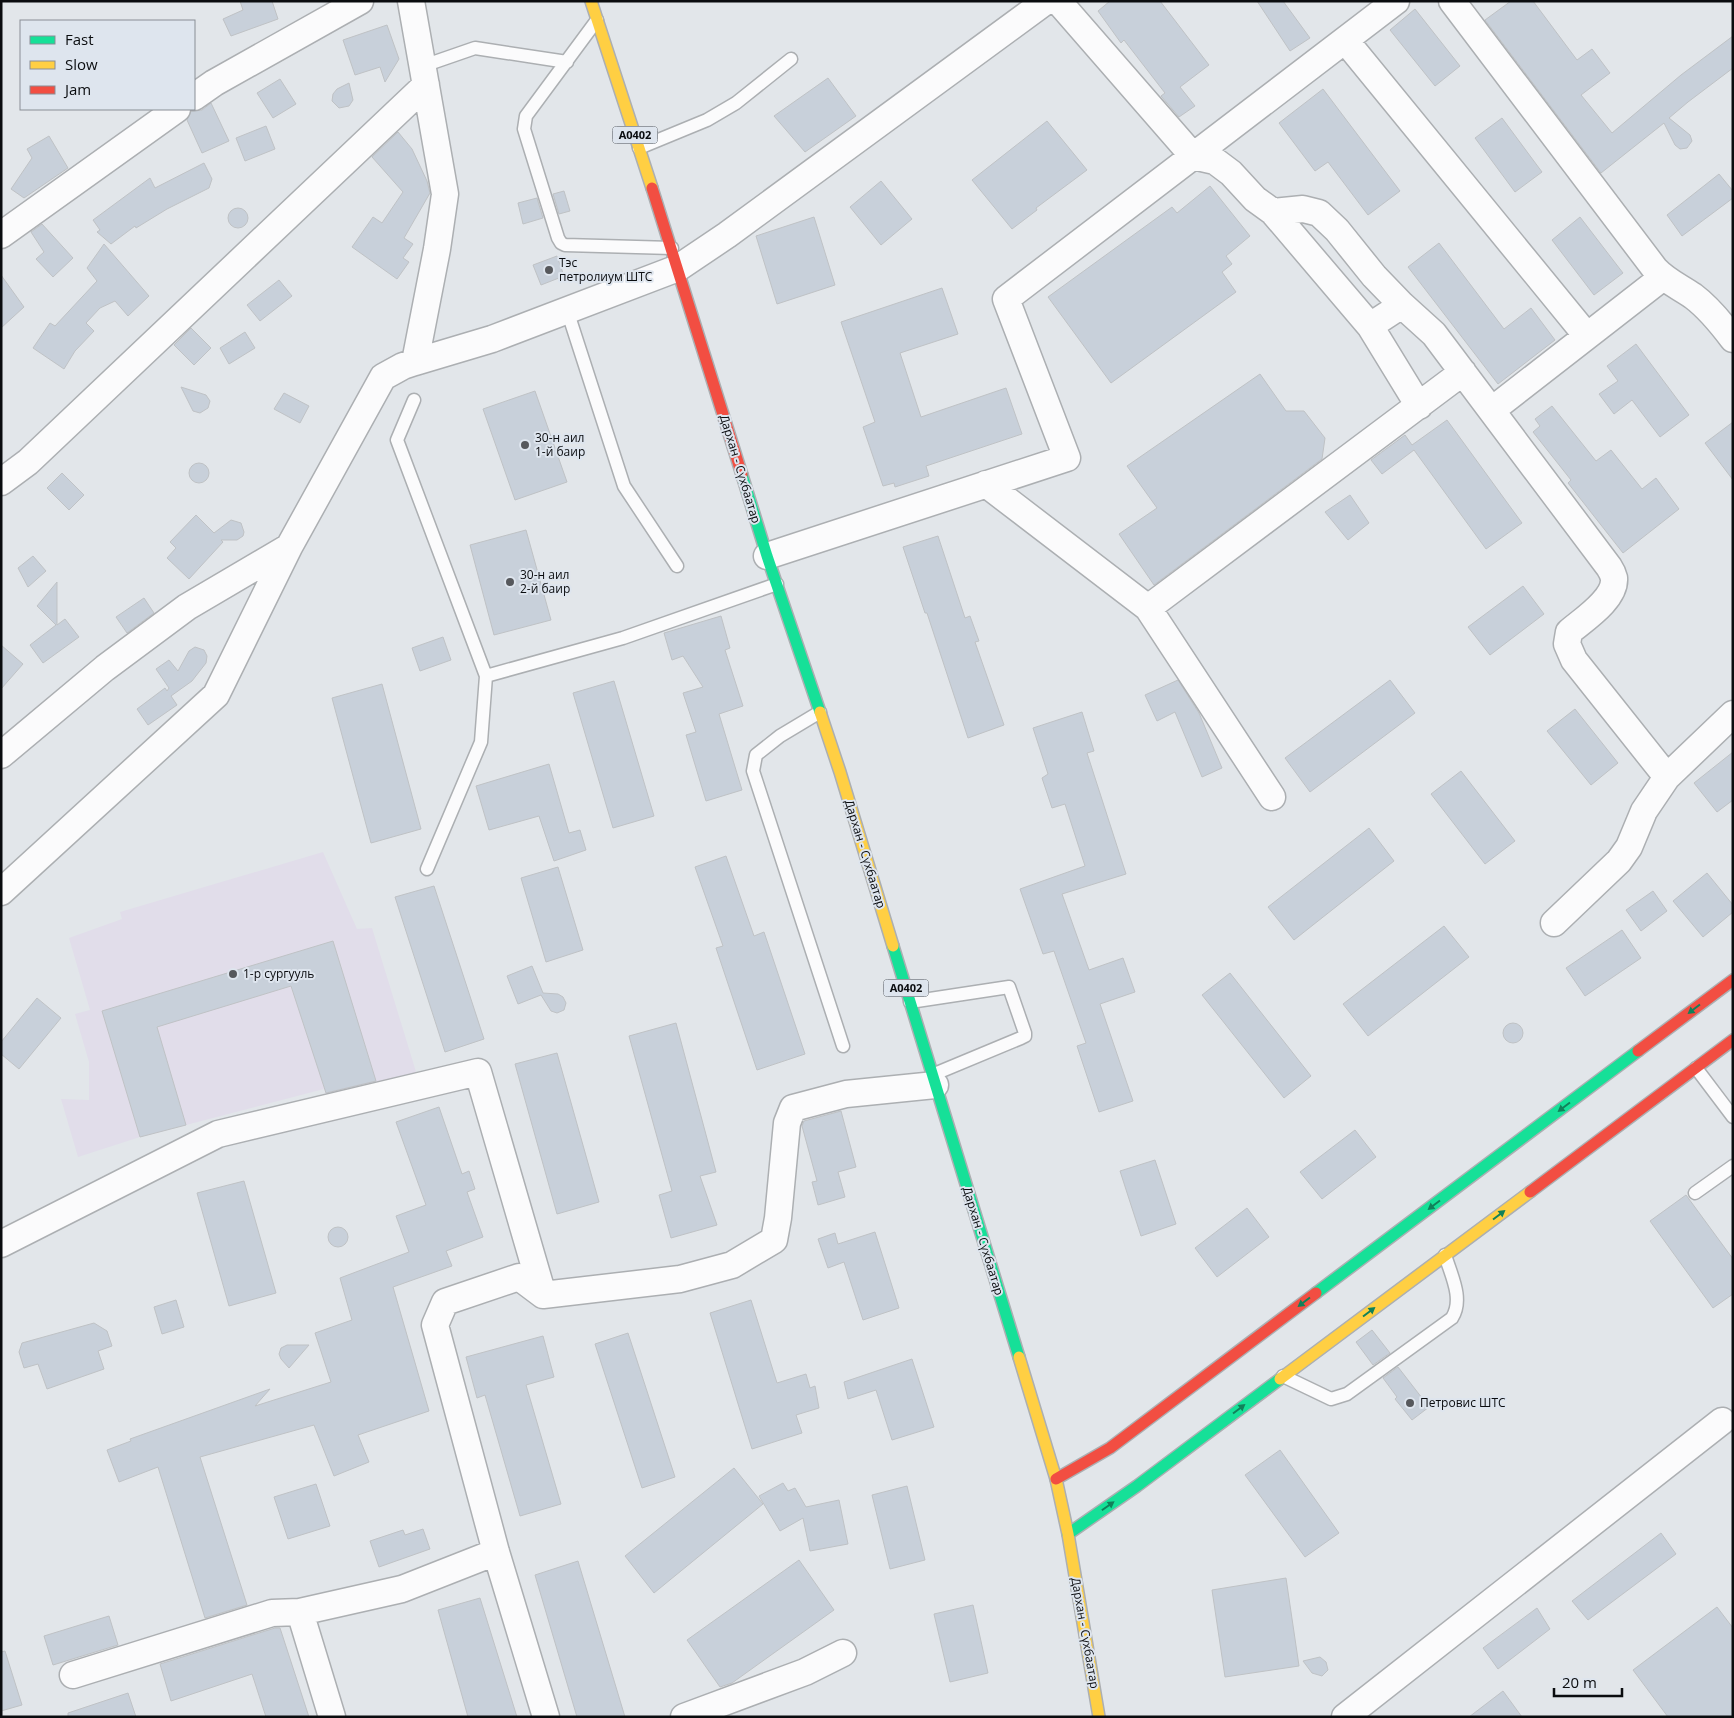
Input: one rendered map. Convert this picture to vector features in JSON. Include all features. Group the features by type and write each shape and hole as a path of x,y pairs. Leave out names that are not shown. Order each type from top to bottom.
{"main road":[{"name":"Дархан - Сүхбаатар","path":"591,1 675,258 776,584 840,772 1056,1479 1068,1534 1099,1717"},
{"path":"1056,1479 1110,1448 1733,980"},
{"path":"1068,1534 1137,1486 1733,1040"}],"street":[{"path":"195,96 214,83 360,1"},
{"path":"411,1 445,194 438,249 415,362"},
{"path":"1,892 216,696 289,548 383,377 403,366 492,339 567,310 735,229 1046,1"},
{"path":"1058,1 1193,156 1215,161 1230,173 1255,200 1273,212 1370,326 1419,406"},
{"path":"767,556 1067,458 1006,299 1396,1"},
{"path":"1452,1 1663,277 1695,297 1718,320 1733,339"},
{"path":"1345,40 1587,336"},
{"path":"1,482 28,462 424,75"},
{"path":"1,236 176,110"},
{"path":"1273,212 1302,209 1319,213 1336,230 1374,276 1434,334 1609,566 1614,578 1611,591 1604,603 1569,632 1567,644 1574,660 1667,777"},
{"path":"1492,410 1663,277"},
{"path":"1370,326 1402,305"},
{"path":"1148,608 1463,372"},
{"path":"986,484 1148,608 1272,797"},
{"path":"1,755 105,668 187,607 289,548"},
{"path":"1554,923 1619,861 1629,847 1644,811 1667,777 1733,714"},
{"path":"1,1244 218,1134 478,1072 543,1294"},
{"path":"546,1717 496,1552 435,1325 445,1302 519,1277 543,1294 680,1279 732,1265 774,1240 778,1218 787,1123 793,1108 846,1094 934,1080"},
{"path":"1345,1717 1722,1421"},
{"path":"73,1676 272,1613 300,1612 402,1589 496,1552"},
{"path":"300,1612 332,1717"},
{"path":"684,1717 804,1672 843,1653"}],"lane":[{"path":"597,20 526,116 524,129 558,238 561,243 566,245 675,258"},
{"path":"424,75 475,48 567,62"},
{"path":"639,148 707,120 736,103 791,59"},
{"path":"567,310 624,486 677,566"},
{"path":"414,400 397,440 486,676 481,742 427,869"},
{"path":"486,676 653,628 776,584"},
{"path":"820,712 780,736 756,755 753,771 843,1046"},
{"path":"910,1002 1009,987 1025,1033 1025,1036 934,1080"},
{"path":"1696,1068 1733,1117"},
{"path":"1695,1193 1733,1166"},
{"path":"1283,1376 1331,1399 1340,1397 1347,1394 1452,1318 1457,1309 1458,1299 1445,1255"}],"shaded area":[{"name":"1-р сургууль","path":"323,852 357,929 372,928 417,1075 327,1098 324,1089 140,1137 78,1157 61,1099 89,1100 89,1062 75,1014 90,1010 69,938 122,919 120,912"}],"building":[{"path":"240,1 272,1 278,19 231,36 223,19 243,10"},
{"path":"1110,1 1160,1 1209,65 1180,87 1195,106 1179,117 1161,96 1165,93 1124,40 1121,43 1098,11"},
{"path":"1257,1 1283,1 1310,38 1290,51"},
{"path":"1511,1 1533,1 1577,60 1592,49 1610,73 1581,95 1612,133 1681,75 1733,36 1733,68 1669,118 1690,135 1692,141 1687,148 1680,149 1675,145 1664,123 1601,173 1485,20"},
{"path":"1415,9 1460,66 1435,86 1390,30"},
{"path":"387,25 399,59 385,82 380,67 355,75 343,40"},
{"path":"828,78 856,116 805,152 774,116"},
{"path":"280,79 296,104 273,118 257,93"},
{"path":"349,83 353,100 349,106 339,108 332,101 333,94 337,89"},
{"path":"1323,89 1400,191 1368,215 1328,162 1315,171 1279,123"},
{"path":"211,103 229,141 202,153 187,120 191,111 202,110"},
{"path":"1502,118 1542,172 1515,192 1475,138"},
{"path":"1047,121 1087,170 1036,208 1037,210 1012,229 972,180"},
{"path":"266,126 275,149 245,161 236,138"},
{"path":"398,132 412,149 427,181 430,193 404,238 413,244 403,258 409,262 397,279 352,247 373,217 382,223 403,192 372,157"},
{"path":"49,136 68,168 24,198 11,189 32,158 27,149"},
{"path":"204,163 212,179 209,188 167,209 136,228 135,226 111,244 97,232 100,230 93,220 150,178 155,188"},
{"path":"1719,174 1733,191 1733,198 1682,236 1667,215"},
{"path":"881,181 912,219 881,245 850,207"},
{"path":"1210,186 1250,236 1226,256 1232,264 1222,272 1236,292 1111,383 1048,297 1172,207 1177,213"},
{"path":"564,191 570,211 559,214 553,194"},
{"path":"537,198 543,218 523,224 518,203"},
{"path":"234,208 242,208 248,214 248,222 242,228 234,228 228,222 228,214"},
{"path":"814,217 835,285 777,304 756,236"},
{"path":"1580,217 1623,273 1594,295 1552,240"},
{"path":"42,224 73,258 53,277 36,259 44,252 31,232"},
{"path":"1439,243 1504,329 1531,308 1555,340 1498,384 1408,267"},
{"path":"104,244 149,296 128,316 115,301 100,308 86,323 94,331 75,351 64,369 33,348 50,323 55,326 97,281 87,268"},
{"path":"557,256 564,276 541,285 533,265"},
{"path":"1,275 24,307 1,328"},
{"path":"279,280 292,296 260,321 247,305"},
{"path":"942,288 958,334 900,353 921,417 1006,388 1022,434 926,466 929,476 895,487 894,483 883,486 863,427 875,422 841,322"},
{"path":"191,328 211,348 194,365 174,345"},
{"path":"245,332 255,348 229,364 220,348"},
{"path":"1636,344 1689,415 1660,437 1632,400 1614,414 1599,394 1618,381 1607,366"},
{"path":"1260,374 1286,411 1304,411 1325,438 1322,459 1154,585 1119,534 1157,508 1127,466"},
{"path":"181,387 206,395 210,401 208,408 200,413 193,411"},
{"name":"30-н аил 1-й баир","path":"535,391 567,482 515,500 483,409"},
{"path":"284,393 309,406 300,423 274,409"},
{"path":"1552,406 1596,461 1611,450 1642,489 1656,478 1679,509 1623,553 1568,483 1571,480 1533,432 1540,426 1535,419"},
{"path":"1447,420 1522,523 1486,549 1414,450 1382,474 1371,460 1405,435 1412,445"},
{"path":"1733,422 1733,480 1705,443"},
{"path":"195,463 203,463 209,469 209,477 203,483 195,483 189,477 189,469"},
{"path":"62,473 84,495 69,510 47,488"},
{"path":"1350,495 1369,523 1348,540 1325,512"},
{"path":"196,515 214,533 231,520 241,523 244,532 243,536 237,540 221,540 223,542 189,579 167,558 176,548 170,542"},
{"name":"30-н аил 2-й баир","path":"526,530 551,620 494,635 470,545"},
{"path":"938,536 965,618 970,616 979,641 975,642 1004,725 968,738 903,547"},
{"path":"33,556 46,571 28,587 18,568"},
{"path":"57,582 57,625 65,619 79,637 43,663 30,645 56,625 37,606"},
{"path":"1523,586 1544,614 1490,655 1468,627"},
{"path":"144,598 154,613 127,633 116,617"},
{"path":"721,616 730,648 725,650 743,706 719,714 742,790 706,801 686,735 696,732 683,693 703,687 683,656 672,660 664,633"},
{"path":"443,637 451,660 420,671 412,648"},
{"path":"1,645 23,664 1,689"},
{"path":"195,647 204,650 207,656 206,663 192,681 171,696 177,705 148,725 137,709 165,688 167,691 169,688 156,669 169,660 178,671 189,651"},
{"path":"1178,680 1199,713 1222,768 1202,777 1175,712 1157,721 1145,695"},
{"path":"1390,680 1415,713 1310,792 1285,758"},
{"path":"614,681 654,816 613,828 573,693"},
{"path":"382,684 421,829 371,843 332,698"},
{"path":"1575,709 1618,763 1591,785 1547,731"},
{"path":"1082,712 1094,751 1087,753 1126,874 1062,894 1089,970 1123,958 1135,992 1100,1004 1133,1101 1099,1112 1077,1046 1086,1043 1054,951 1043,954 1020,889 1085,866 1065,804 1052,808 1042,778 1048,774 1033,728"},
{"path":"1733,752 1733,800 1717,812 1694,783"},
{"path":"549,764 569,833 580,830 586,850 554,861 539,816 489,830 476,786"},
{"path":"1461,771 1515,841 1485,864 1431,794"},
{"path":"1369,828 1394,861 1294,940 1268,907"},
{"path":"726,856 754,936 764,932 805,1054 757,1070 716,948 723,946 695,867"},
{"path":"558,867 583,950 546,962 521,878"},
{"path":"1707,873 1733,905 1733,912 1703,937 1673,901"},
{"path":"434,886 484,1039 445,1052 395,897"},
{"path":"1653,891 1667,911 1641,931 1626,910"},
{"path":"1444,926 1469,957 1368,1036 1343,1004"},
{"path":"1622,930 1641,958 1585,996 1566,968"},
{"name":"1-р сургууль","path":"333,941 376,1081 326,1093 291,986 157,1027 186,1125 140,1137 102,1011"},
{"path":"532,966 543,993 558,994 563,997 566,1003 564,1010 557,1013 551,1011 541,995 518,1004 507,976"},
{"path":"1230,973 1311,1076 1284,1098 1202,995"},
{"path":"37,998 61,1018 19,1069 1,1054 1,1042"},
{"path":"676,1023 716,1172 700,1176 717,1225 671,1238 659,1195 672,1191 629,1036"},
{"path":"1509,1023 1517,1023 1523,1029 1523,1037 1517,1043 1509,1043 1503,1037 1503,1029"},
{"path":"557,1053 599,1202 557,1214 515,1064"},
{"path":"439,1107 462,1174 469,1171 475,1189 467,1192 483,1237 446,1251 452,1266 393,1287 429,1411 358,1435 369,1462 334,1476 314,1425 200,1457 247,1605 205,1618 158,1467 119,1482 107,1450 131,1441 130,1439 270,1389 255,1406 331,1382 315,1333 352,1320 340,1278 409,1252 396,1216 426,1205 396,1122"},
{"path":"841,1111 856,1167 838,1172 845,1197 818,1205 812,1182 817,1181 802,1126 804,1121"},
{"path":"1355,1130 1376,1157 1322,1199 1300,1172"},
{"path":"1155,1160 1176,1224 1141,1236 1120,1171"},
{"path":"244,1181 276,1293 229,1306 197,1193"},
{"path":"1686,1195 1733,1259 1733,1294 1713,1308 1650,1221"},
{"path":"1247,1208 1269,1237 1217,1277 1195,1248"},
{"path":"338,1227 345,1230 348,1237 345,1244 338,1247 331,1244 328,1237 331,1230"},
{"path":"875,1232 899,1308 863,1320 844,1262 828,1268 818,1239 835,1233 838,1244"},
{"path":"176,1300 184,1327 162,1334 154,1307"},
{"path":"751,1300 777,1383 806,1374 810,1388 815,1386 819,1408 796,1415 802,1433 752,1449 710,1313"},
{"path":"94,1323 107,1331 112,1346 98,1351 104,1369 47,1389 38,1364 24,1368 19,1352 22,1343"},
{"path":"1372,1330 1390,1353 1373,1365 1356,1342"},
{"path":"628,1333 675,1477 642,1488 595,1344"},
{"path":"543,1336 554,1377 526,1385 561,1504 520,1516 485,1395 477,1398 466,1357"},
{"path":"287,1345 309,1345 289,1368 279,1354 281,1348"},
{"path":"912,1359 934,1427 892,1440 876,1390 848,1399 844,1382"},
{"path":"1398,1367 1429,1407 1412,1420 1395,1399 1397,1397 1383,1378"},
{"path":"1280,1450 1339,1533 1305,1557 1245,1475"},
{"path":"734,1468 763,1504 654,1593 625,1556"},
{"path":"783,1483 788,1491 795,1488 806,1507 839,1500 848,1544 810,1551 803,1518 780,1531 759,1496"},
{"path":"316,1484 330,1526 288,1539 274,1497"},
{"path":"907,1486 925,1560 890,1569 872,1495"},
{"path":"423,1529 430,1549 379,1567 370,1541 403,1530 405,1535"},
{"path":"1661,1533 1676,1554 1588,1620 1572,1601"},
{"path":"799,1560 834,1610 732,1683 720,1687 687,1640"},
{"path":"578,1561 625,1717 577,1717 535,1575"},
{"path":"1286,1578 1299,1666 1225,1677 1212,1590"},
{"path":"480,1598 517,1717 468,1717 438,1610"},
{"path":"973,1605 988,1673 950,1682 934,1614"},
{"path":"1717,1607 1733,1628 1733,1717 1668,1717 1633,1670"},
{"path":"1537,1608 1550,1629 1498,1669 1483,1648"},
{"path":"109,1616 118,1645 53,1665 44,1636"},
{"path":"280,1628 309,1717 266,1717 252,1674 171,1701 160,1664"},
{"path":"5,1651 22,1705 1,1711 1,1652"},
{"path":"1320,1657 1326,1662 1328,1670 1322,1676 1312,1673 1303,1661"},
{"path":"1503,1691 1522,1717 1469,1717"},
{"path":"128,1693 136,1717 68,1717 68,1713"}],"traffic: fast":[{"path":"742,475 767,556 820,712"},
{"path":"893,946 1019,1357"},
{"path":"1316,1293 1638,1051"},
{"path":"1068,1534 1137,1486 1280,1379"}],"traffic: slow":[{"path":"591,1 652,188"},
{"path":"820,712 893,946"},
{"path":"1280,1379 1530,1192"},
{"path":"1019,1357 1056,1479 1068,1534 1099,1717"}],"traffic: jam":[{"path":"652,188 742,475"},
{"path":"1638,1051 1733,980"},
{"path":"1530,1192 1733,1040"},
{"path":"1056,1479 1110,1448 1316,1293"}],"place":[{"name":"Тэс петролиум ШТС","path":"549,270"},
{"name":"30-н аил 1-й баир","path":"525,445"},
{"name":"30-н аил 2-й баир","path":"510,582"},
{"name":"1-р сургууль","path":"233,974"},
{"name":"Петровис ШТС","path":"1410,1403"}]}
